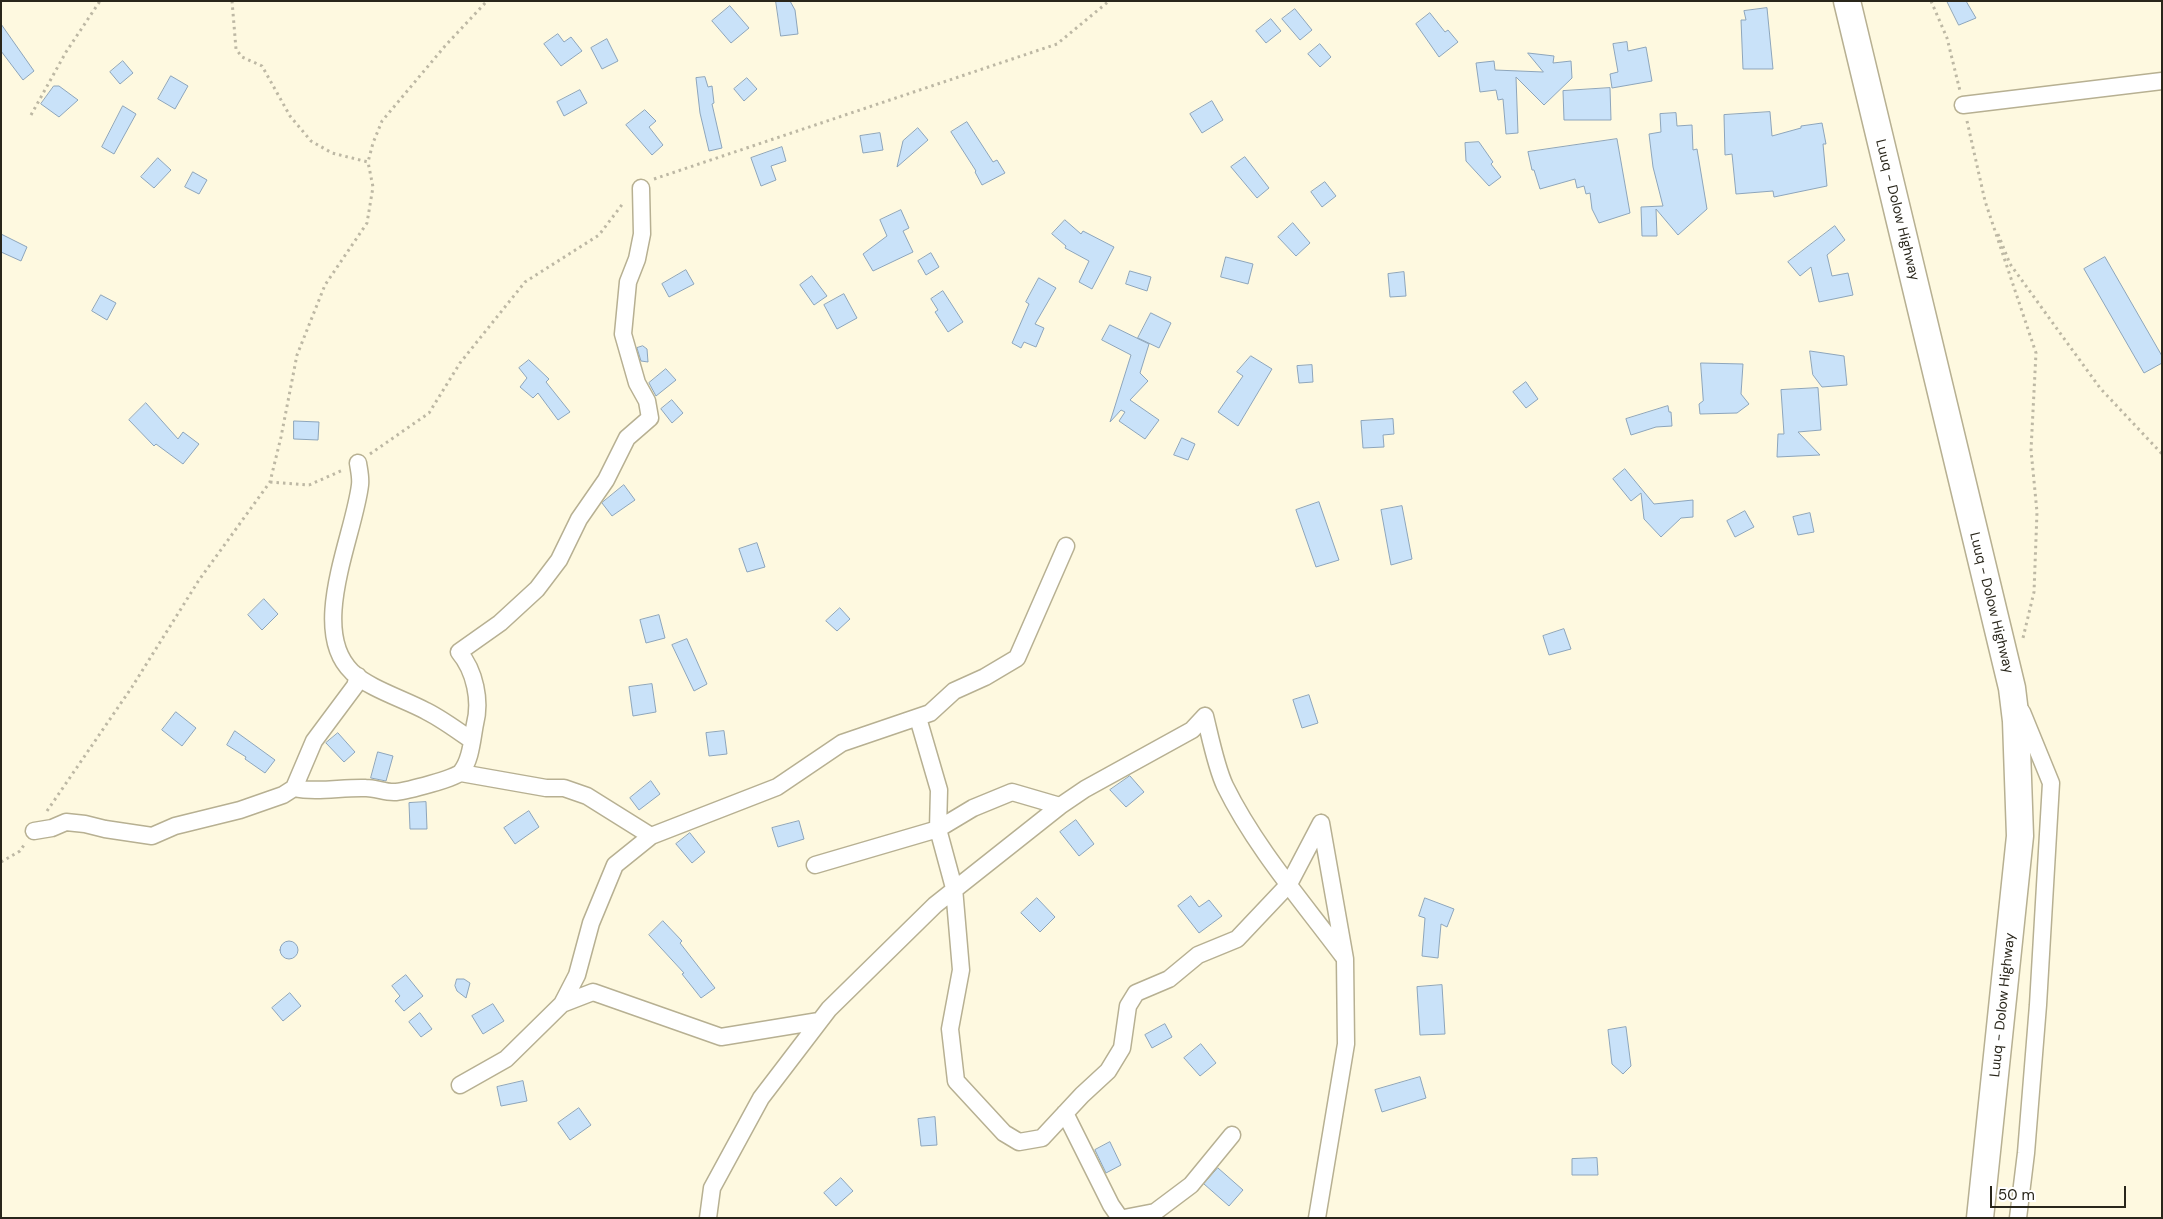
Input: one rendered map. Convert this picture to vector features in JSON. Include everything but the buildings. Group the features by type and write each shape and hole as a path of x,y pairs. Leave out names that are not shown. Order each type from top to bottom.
{"main road":[{"name":"Luuq - Dolow Highway","path":"1847,1 2012,688 2016,721 2020,836 1980,1218"}],"street":[{"path":"1963,105 2162,81"},
{"path":"294,788 310,791 327,788 367,788 396,792 449,780 461,773 468,758 476,720 473,676 459,652 500,623 537,589 560,560 579,519 606,480 628,438 650,418 647,401 637,383 623,334 628,282 637,259 642,234 640,188"},
{"path":"358,463 360,484 337,584 334,636 338,652 352,672 358,676 428,712 471,740"},
{"path":"460,1085 506,1059 562,1004 576,975 591,923 615,865 651,836 777,787 842,743 930,713 954,691 985,677 1017,658 1066,546"},
{"path":"34,831 52,828 66,822 152,836 175,826 240,810 284,795 294,788 314,741 355,686 358,676"},
{"path":"2012,688 2051,784 2038,1005 2026,1153 2018,1218"},
{"path":"708,1218 712,1188 761,1098 829,1008 954,888 1060,806 1085,789 1192,730 1205,716 1224,784 1248,826 1288,884 1345,959"},
{"path":"918,718 939,790 938,829 954,888 961,970 950,1029 956,1081 1004,1133 1020,1142 1042,1138 1108,1071 1122,1048 1128,1006 1136,993 1169,979 1198,955 1237,939 1288,884 1321,823 1345,959 1346,1044 1317,1218"},
{"path":"461,773 546,788 564,788 587,796 651,836"},
{"path":"815,866 938,829 973,808 1012,792 1060,806"},
{"path":"562,1004 593,992 721,1037 819,1021"},
{"path":"1065,1113 1111,1205 1122,1218 1155,1212 1191,1186 1232,1136"}],"path":[{"path":"31,115 66,52 100,1"},
{"path":"232,1 236,49 242,57 262,66 290,116 311,141 332,154 368,162"},
{"path":"1,862 20,851 132,686 199,580 270,482 297,355 325,285 367,223 374,188 368,162 372,143 382,122 445,46 486,1"},
{"path":"270,482 308,485 358,463 429,413 460,363 525,282 600,235 629,196 658,176 1057,44 1109,1"},
{"path":"1931,1 1947,38 1985,201 2036,353 2032,450 2037,512 2034,592 2023,640"},
{"path":"1985,201 2010,264 2100,388 2162,454"}]}
